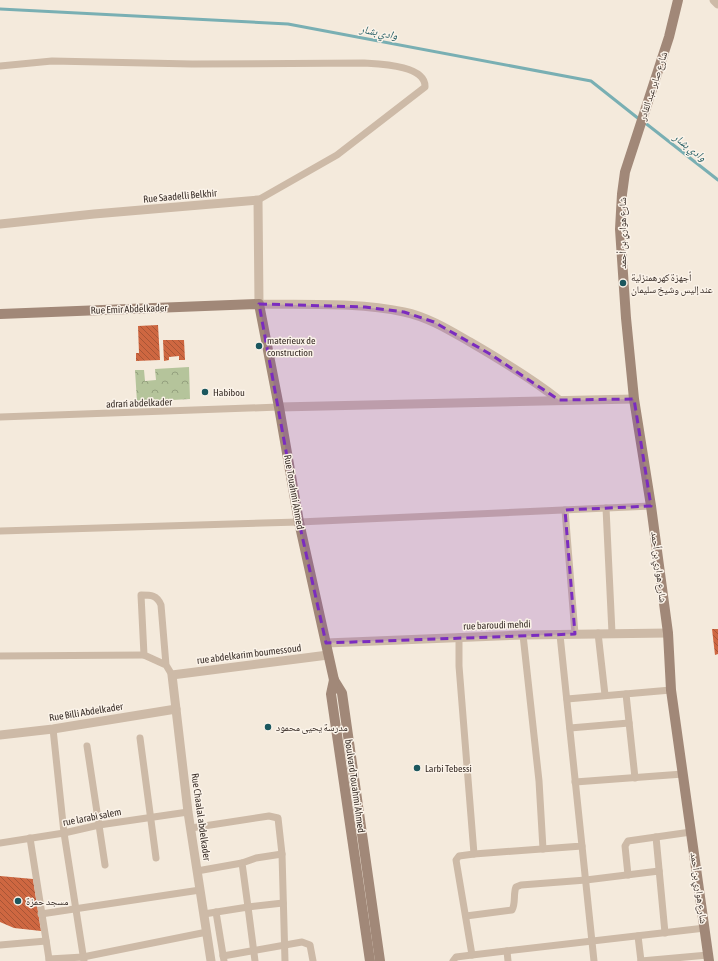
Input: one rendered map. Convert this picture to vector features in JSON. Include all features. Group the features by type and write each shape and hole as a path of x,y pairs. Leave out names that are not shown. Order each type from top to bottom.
{"main road":[{"name":"شارع صابر عبد القادر","path":"625,172 655,81 678,0"},
{"name":"شارع هواري بن أحمد","path":"625,172 620,222 621,265 634,400 651,506 668,633 671,690 692,832 708,958"},
{"name":"Rue Emir Abdelkader","path":"0,314 258,304"},
{"name":"Rue Touahmi Ahmed","path":"258,304 279,407 299,522 334,680"},
{"name":"boulvard Touahmi Ahmed","path":"334,680 331,694 370,961"},
{"name":"boulvard Touahmi Ahmed","path":"334,680 342,693 380,961"}],"street":[{"path":"714,0 718,4"},
{"path":"0,66 52,61 192,64 357,63 386,64 418,73 422,78 425,87 337,155 258,200 258,304 365,307 404,312 434,322 524,375 559,400"},
{"name":"Rue Saadelli Belkhir","path":"0,224 258,200"},
{"path":"279,407 559,400 634,400"},
{"name":"adrari abdelkader","path":"0,417 279,407"},
{"path":"0,532 299,522 651,506"},
{"path":"606,508 612,633"},
{"path":"565,510 575,634"},
{"path":"144,655 142,595 150,595 157,598 161,605 166,665 172,675"},
{"path":"598,633 605,695"},
{"name":"rue baroudi mehdi","path":"326,644 459,637 598,633 668,633"},
{"path":"560,634 594,961"},
{"path":"523,635 539,781 543,849"},
{"path":"459,637 459,666 474,854"},
{"path":"0,656 144,655 166,665"},
{"name":"rue abdelkarim boumessoud","path":"172,675 328,655"},
{"name":"Rue Chaalal abdelkader","path":"172,675 188,812 211,961"},
{"path":"567,699 671,690"},
{"path":"626,694 635,778"},
{"name":"Rue Billi Abdelkader","path":"0,735 53,729 176,709"},
{"path":"570,728 629,723"},
{"path":"53,729 64,833 84,959"},
{"path":"140,738 156,858"},
{"path":"87,746 105,865"},
{"path":"575,782 683,774"},
{"name":"rue larabi salem","path":"0,843 64,833 99,824 188,812"},
{"path":"191,828 276,817 279,819 282,854 282,903 285,961"},
{"path":"224,829 229,822"},
{"path":"628,875 625,846 626,842 692,832"},
{"path":"656,837 664,933"},
{"path":"30,838 49,960 84,959 207,932"},
{"path":"472,955 456,860 459,856 582,846"},
{"path":"198,871 242,863 256,858 282,854"},
{"path":"242,863 255,961"},
{"path":"466,916 512,910 514,906 514,890 518,885 586,880 659,871"},
{"path":"41,914 76,910 200,890"},
{"path":"204,914 282,903"},
{"path":"216,912 223,959 254,950 302,942 306,943 311,948 313,961"},
{"path":"454,961 456,958 507,950 705,928"},
{"path":"638,936 640,961 708,958"},
{"path":"0,945 46,941"},
{"path":"507,950 508,961"}],"highlighted area":[{"path":"259,304 365,307 404,312 434,322 490,354 559,400 634,399 651,506 565,510 575,634 326,643 299,522"}],"green space":[{"path":"189,367 190,399 137,402 135,370 144,370 145,381 156,380 155,369"}],"building":[{"path":"158,325 160,360 136,361 136,353 139,353 138,326"},
{"path":"163,340 184,340 185,360 179,360 179,356 169,357 169,360 164,361"},
{"path":"712,629 718,629 718,654 715,655"},
{"name":"مسجد حمزة","path":"0,876 33,879 41,931 14,928 0,922"}],"waterway":[{"name":"وادي بشار","path":"0,9 288,24 591,81 639,119"},
{"name":"وادي بشار","path":"644,122 718,180"}],"place":[{"name":"أجهزة كهرهمنزلية عند إليس وشيخ سليمان","path":"623,283"},
{"name":"materieux de construction","path":"259,346"},
{"name":"Habibou","path":"205,392"},
{"name":"مدرسة يحيى محمود","path":"268,727"},
{"name":"Larbi Tebessi","path":"417,768"},
{"name":"مسجد حمزة","path":"18,901"}]}
